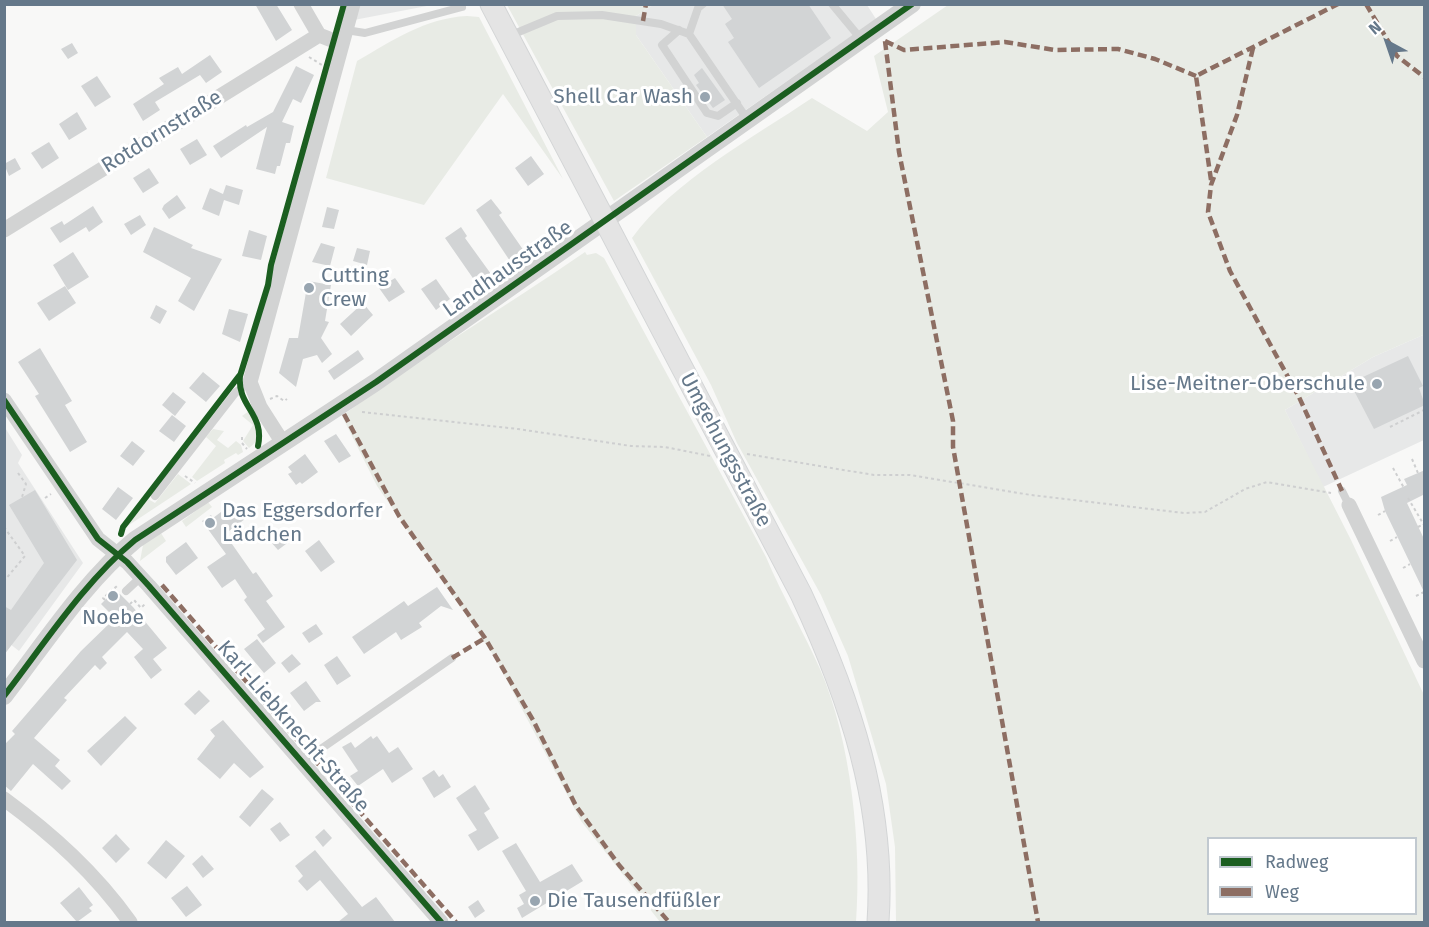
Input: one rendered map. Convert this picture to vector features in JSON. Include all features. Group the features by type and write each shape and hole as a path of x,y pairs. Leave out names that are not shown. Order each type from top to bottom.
{"main road":[{"name":"Umgehungsstraße","path":"491,4 801,594 842,687 856,732 871,802 879,880 878,922"}],"street":[{"path":"301,4 319,34 344,37"},
{"path":"283,442 260,407 250,382 354,4"},
{"name":"Landhausstraße","path":"4,696 118,554 160,521 376,382 747,119 874,37 912,4"},
{"name":"Rotdornstraße","path":"4,230 319,34"},
{"name":"Karl-Liebknecht-Straße","path":"4,400 98,539 118,554 141,577 441,922"},
{"path":"1349,505 1425,661"},
{"path":"4,799 71,852 101,884 130,922"}],"lane":[{"path":"689,34 698,8 703,4"},
{"path":"832,4 874,37"},
{"path":"344,37 462,7"},
{"path":"508,37 557,16 602,15 661,24 680,30 689,34 719,84 737,103 747,119"},
{"path":"680,30 662,45 707,113 718,116 737,103"},
{"path":"155,496 236,392 250,382"},
{"path":"1342,491 1349,505"},
{"path":"126,591 141,577"},
{"name":"Karl-Liebknecht-Straße","path":"302,762 452,658"}],"path":[{"path":"296,49 327,69"},
{"path":"268,400 278,396 284,401 287,399"},
{"path":"1390,427 1425,410"},
{"path":"360,411 518,429 631,446 666,447 711,457"},
{"path":"242,437 242,443 248,451"},
{"path":"746,454 874,475 910,475 1031,495 1184,513 1205,512 1245,489 1267,482 1334,494 1342,491"},
{"path":"1412,459 1418,472"},
{"path":"1393,468 1404,488"},
{"path":"18,473 26,484 22,497"},
{"path":"1408,498 1424,524 1418,527"},
{"path":"1378,515 1385,511"},
{"path":"4,526 25,556 4,581"},
{"path":"1390,541 1397,537"},
{"path":"1403,568 1410,564"},
{"path":"1416,596 1424,592"},
{"path":"130,604 134,600 141,608 148,602"}],"shaded area":[{"path":"359,5 432,5 354,20"},
{"path":"507,5 653,5 636,16 636,35 707,137 614,201"},
{"path":"653,5 867,5 876,19 707,137 636,35 636,16"},
{"path":"948,5 1424,5 1423,335 1373,357 1285,410 1351,540 1424,695 1424,922 896,922 895,847 886,784 848,656 821,595 737,443 711,385 632,238 649,217 692,179 740,144 812,98 867,131 888,112 874,56"},
{"path":"467,16 479,17 563,179 503,94 424,205 326,178 357,61 396,38 423,26"},
{"path":"585,252 587,255 596,253 604,258 766,557 820,669 840,728 852,794 857,860 856,922 660,922 581,821 494,656 377,486 342,416 401,373"},
{"name":"Lise-Meitner-Oberschule","path":"1424,321 1424,440 1323,487 1285,410 1373,357 1423,335"},
{"path":"249,411 256,425 257,435 254,444 249,448 243,441 253,425 242,416"},
{"path":"4,426 22,455 18,463 83,563 19,651 5,640"},
{"path":"213,429 224,431 217,440 228,448 236,441 241,445 243,452 224,460 225,463 197,481 192,477 216,446 206,437"},
{"path":"178,474 191,484 126,527 148,499 155,503"},
{"path":"208,502 212,507 186,527 182,521"},
{"path":"159,530 166,541 140,561 143,545"}],"building":[{"path":"255,4 276,4 292,30 276,41"},
{"path":"722,4 808,4 831,38 759,88 728,42 734,38 725,24 732,19"},
{"path":"72,43 78,53 68,59 61,49"},
{"path":"210,55 222,72 206,83 200,75 155,102 160,110 143,121 133,104 164,84 159,78 178,67 182,74"},
{"path":"296,66 314,75 301,103 293,99 282,122 294,126 290,143 286,143 280,166 277,166 275,174 256,169 267,127 221,158 213,146 246,125 247,127 273,112"},
{"path":"702,68 725,100 713,108 696,85 699,83 694,75"},
{"path":"97,76 111,97 95,107 81,86"},
{"path":"77,112 87,129 69,140 59,124"},
{"path":"197,139 207,155 190,165 180,149"},
{"path":"49,142 59,158 42,169 31,153"},
{"path":"531,156 544,174 528,186 515,168"},
{"path":"15,158 21,169 9,176 4,164"},
{"path":"149,168 159,183 143,193 133,178"},
{"path":"226,185 243,190 239,205 224,200 219,216 202,209 210,188 223,194"},
{"path":"177,195 186,208 169,219 162,209"},
{"path":"491,199 502,213 499,215 524,251 510,261 476,210"},
{"path":"93,206 103,222 89,232 86,227 60,243 50,228 62,221 64,225"},
{"path":"327,207 339,210 334,229 322,227"},
{"path":"140,215 146,225 131,235 124,224"},
{"path":"154,227 193,245 191,248 222,259 194,311 178,301 191,278 143,252"},
{"path":"461,227 467,236 465,238 491,274 477,284 445,238"},
{"path":"249,230 267,236 261,260 242,256"},
{"path":"321,243 335,247 330,266 312,262"},
{"path":"357,248 370,251 367,265 353,261"},
{"path":"73,252 89,277 68,290 53,265"},
{"path":"395,278 405,292 389,302 379,288"},
{"path":"436,279 450,299 436,310 421,289"},
{"path":"308,281 331,285 325,321 329,322 321,338 332,354 322,363 317,355 303,359 296,387 279,373 289,338 298,338"},
{"path":"65,286 76,303 49,321 37,303"},
{"path":"363,303 373,315 351,336 340,324"},
{"path":"156,305 167,311 160,324 150,318"},
{"path":"229,309 248,314 240,342 222,334"},
{"path":"40,348 72,401 65,405 87,442 70,452 35,396 39,394 18,362"},
{"path":"358,350 364,359 334,380 328,371"},
{"path":"1408,356 1423,386 1419,388 1425,405 1374,429 1350,383"},
{"path":"203,372 220,386 206,402 189,388"},
{"path":"173,392 186,402 175,416 162,405"},
{"path":"172,415 186,426 174,442 159,431"},
{"path":"336,434 351,456 339,463 324,441"},
{"path":"132,441 145,451 133,466 120,456"},
{"path":"305,454 318,472 302,484 300,482 296,485 288,474 292,472 288,467"},
{"path":"1425,470 1425,494 1407,503 1425,541 1425,594 1385,511 1381,497 1407,485 1404,479"},
{"path":"118,487 133,498 116,520 102,509"},
{"path":"35,490 77,560 4,655 4,606 11,610 44,563 9,505"},
{"path":"233,503 245,519 225,534 253,574 256,572 273,596 266,601 285,627 263,643 257,635 265,629 244,600 247,597 235,579 222,588 207,567 226,554 202,521 211,515 213,518"},
{"path":"286,528 294,538 278,550 270,541"},
{"path":"319,540 335,562 321,572 305,551"},
{"path":"186,542 198,558 176,575 166,562 166,557"},
{"path":"437,587 453,610 441,606 419,623 422,627 401,640 396,632 364,654 352,637 404,601 408,606"},
{"path":"113,592 120,594 133,607 167,648 153,659 162,670 151,679 134,657 143,649 127,632 102,657 107,663 100,670 95,665 64,698 67,700 34,738 60,760 55,766 71,781 62,790 33,764 11,791 4,785 4,745 15,734 12,731 81,651 115,618 101,604"},
{"path":"316,624 323,634 309,643 302,633"},
{"path":"257,639 276,663 264,673 244,649"},
{"path":"292,654 301,664 289,673 281,663"},
{"path":"337,656 351,676 337,685 324,665"},
{"path":"306,681 321,702 316,702 304,711 290,693"},
{"path":"199,690 210,701 195,715 184,704"},
{"path":"125,716 137,728 101,766 87,751"},
{"path":"223,720 264,767 250,778 234,763 220,779 197,759 215,736 210,730"},
{"path":"371,736 373,739 377,736 389,753 398,747 413,769 392,783 383,769 358,786 350,776 358,771 342,747 351,742 355,748"},
{"path":"434,770 439,777 443,774 451,787 434,798 422,778"},
{"path":"475,785 490,809 484,813 499,838 478,851 468,835 477,830 456,798"},
{"path":"262,789 274,799 250,827 239,817"},
{"path":"280,822 290,835 280,842 270,829"},
{"path":"324,829 332,838 323,847 315,837"},
{"path":"116,834 130,849 116,863 102,848"},
{"path":"166,840 185,856 166,879 147,863"},
{"path":"516,843 540,882 572,864 583,881 522,918 517,908 524,904 519,895 526,891 502,851"},
{"path":"315,850 362,907 376,897 395,922 338,922 348,914 320,880 307,891 298,881 303,876 295,866"},
{"path":"202,855 214,869 203,878 192,864"},
{"path":"187,886 202,905 186,917 171,898"},
{"path":"79,887 93,905 89,908 92,911 77,922 60,903"},
{"path":"478,900 485,911 475,918 468,907"}],"marked path":[{"path":"643,21 646,4"},
{"path":"1211,180 1196,76 1338,4"},
{"path":"1366,4 1397,56 1424,77"},
{"path":"885,41 899,152 953,421 953,447 1038,922"},
{"path":"885,41 904,50 1005,42 1055,50 1118,49 1155,59 1196,76"},
{"path":"1253,48 1237,115 1211,185 1208,212 1230,271 1299,397 1342,491"},
{"path":"344,414 399,516 485,638 533,720 576,806 619,865 669,922"},
{"path":"162,585 456,922"},
{"path":"452,658 485,638"}],"cycle path":[{"path":"258,446 258,426 240,387 240,376 268,285 271,265 344,4"},
{"path":"4,696 82,594 135,540 376,382 912,4"},
{"path":"121,534 123,527 239,376"},
{"path":"4,400 98,539 127,562 149,586 441,922"}],"place":[{"name":"Shell Car Wash","path":"705,97"},
{"name":"Cutting Crew","path":"309,288"},
{"name":"Lise-Meitner-Oberschule","path":"1377,384"},
{"name":"Das Eggersdorfer Lädchen","path":"210,523"},
{"name":"Noebe","path":"113,596"},
{"name":"Die Tausendfüßler","path":"535,901"}]}
